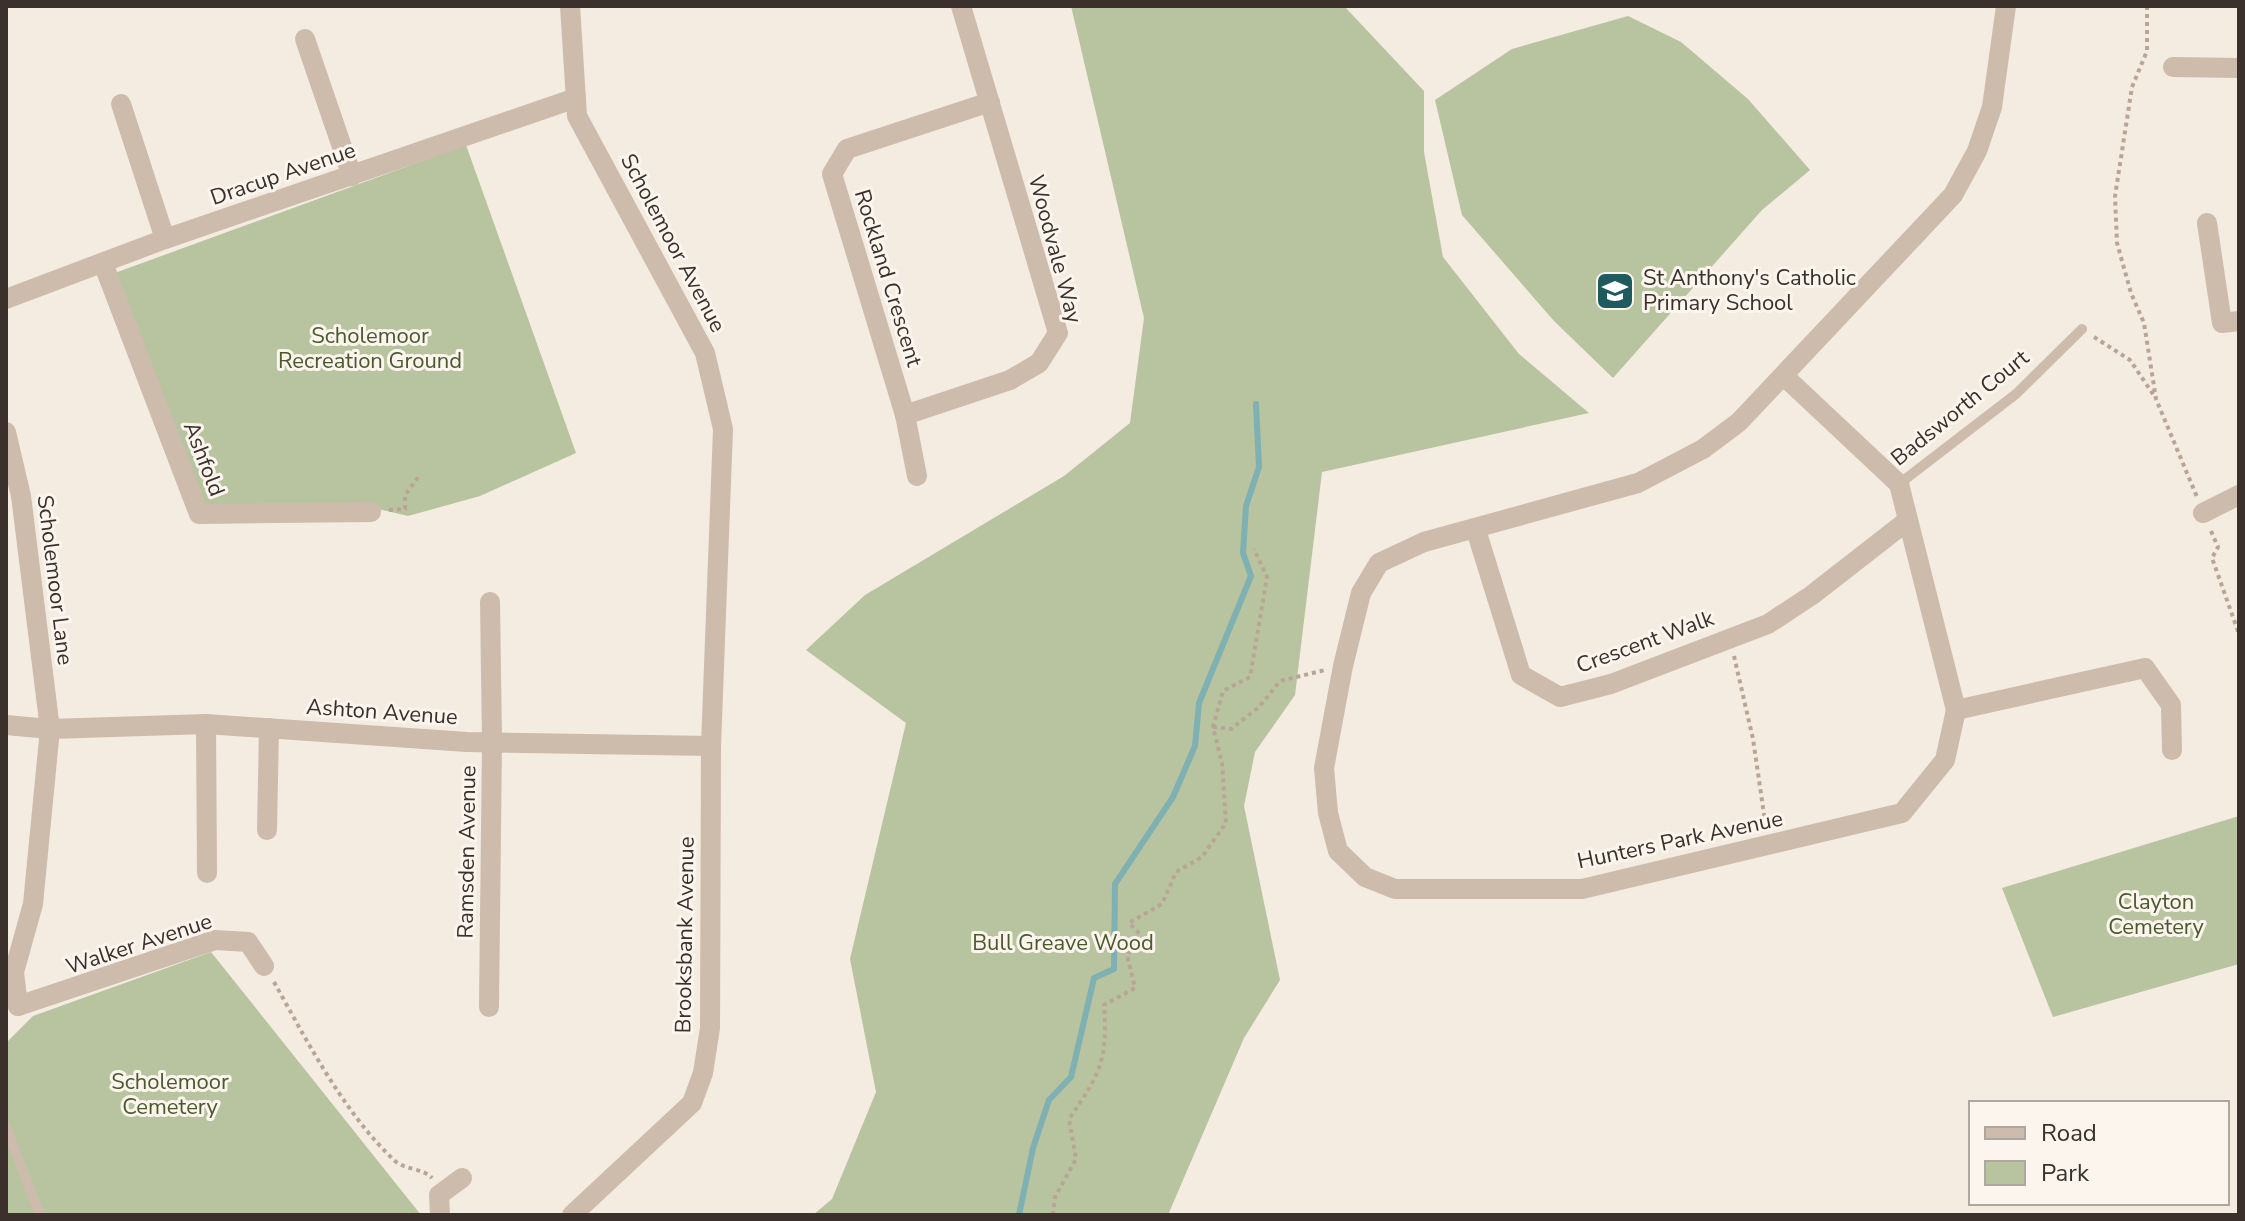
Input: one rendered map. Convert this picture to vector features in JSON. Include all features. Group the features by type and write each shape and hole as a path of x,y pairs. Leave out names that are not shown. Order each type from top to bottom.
{"street":[{"name":"Scholemoor Avenue","path":"570,6 577,116 705,353 723,429 711,746"},
{"name":"Woodvale Way","path":"905,415 1010,380 1039,363 1058,333 961,6"},
{"name":"Hunters Park Avenue","path":"1899,484 1956,710 1945,760 1902,813 1582,889 1395,889 1365,877 1338,851 1328,813 1324,768 1343,666 1361,593 1379,563 1424,542 1638,483 1703,449 1739,422 1785,377 1953,195 1977,151 1992,107 2006,6"},
{"path":"305,39 352,176"},
{"path":"2173,67 2239,68"},
{"name":"Dracup Avenue","path":"6,299 165,239 576,98"},
{"name":"Rockland Crescent","path":"917,476 905,415 832,174 847,149 990,102"},
{"path":"121,104 165,239"},
{"path":"2207,223 2222,323 2239,321"},
{"name":"Ashfold","path":"103,263 199,514 371,512"},
{"path":"1785,377 1899,484"},
{"name":"Scholemoor Lane","path":"6,432 21,496 50,729 33,904 14,972 12,1012"},
{"path":"2203,513 2239,495"},
{"name":"Crescent Walk","path":"1476,530 1521,675 1560,697 1611,684 1768,624 1907,521"},
{"name":"Ramsden Avenue","path":"489,1007 490,602"},
{"path":"1956,710 2145,668 2171,705 2172,750"},
{"path":"206,724 207,873"},
{"name":"Ashton Avenue","path":"6,725 50,729 206,724 492,742 711,746"},
{"path":"267,830 269,728"},
{"name":"Brooksbank Avenue","path":"572,1215 692,1103 703,1073 710,1028 711,746"},
{"name":"Walker Avenue","path":"12,1012 215,940 248,942 264,966"},
{"path":"440,1205 462,1178"}],"lane":[{"name":"Badsworth Court","path":"1899,484 2016,394 2082,329"},
{"path":"6,1127 40,1215"}],"path":[{"path":"2147,6 2147,51 2132,87 2115,196 2117,243 2131,293 2144,323 2156,399"},
{"path":"2082,329 2130,360 2156,399 2218,547 2212,558 2239,634"},
{"path":"371,512 405,509 405,495 419,476"},
{"path":"1053,1215 1055,1197 1076,1159 1069,1119 1098,1077 1106,1039 1104,1005 1135,988 1127,955 1140,934 1129,923 1162,904 1176,872 1202,857 1226,823 1222,763 1213,727 1223,691 1250,677 1267,577 1254,549"},
{"path":"1730,637 1753,739 1770,846"},
{"path":"1213,727 1231,729 1259,707 1280,681 1343,666"},
{"path":"264,966 335,1086 396,1163 430,1174 440,1205"}],"green space":[{"name":"Bull Greave Wood","path":"1071,6 1344,6 1424,91 1424,152 1443,257 1519,354 1589,413 1322,472 1295,695 1255,752 1244,806 1280,980 1244,1038 1168,1215 813,1215 832,1199 876,1092 850,959 906,723 806,650 865,595 1064,476 1130,423 1144,318"},
{"name":"St Anthony's Catholic Primary School","path":"1628,16 1681,42 1748,99 1810,170 1762,210 1613,378 1554,321 1462,215 1435,100 1512,49"},
{"name":"Scholemoor Recreation Ground","path":"466,145 576,453 480,496 408,516 374,508 200,508 112,274"},
{"name":"Clayton Cemetery","path":"2239,816 2239,964 2053,1017 2002,888"},
{"name":"Scholemoor Cemetery","path":"211,952 421,1215 6,1215 6,1043 33,1016"}],"waterway":[{"path":"1019,1215 1033,1148 1049,1100 1071,1077 1094,978 1114,969 1115,884 1173,797 1195,746 1199,703 1251,576 1243,553 1246,506 1259,467 1256,404"}],"place":[{"name":"St Anthony's Catholic Primary School","path":"1615,291"}]}
